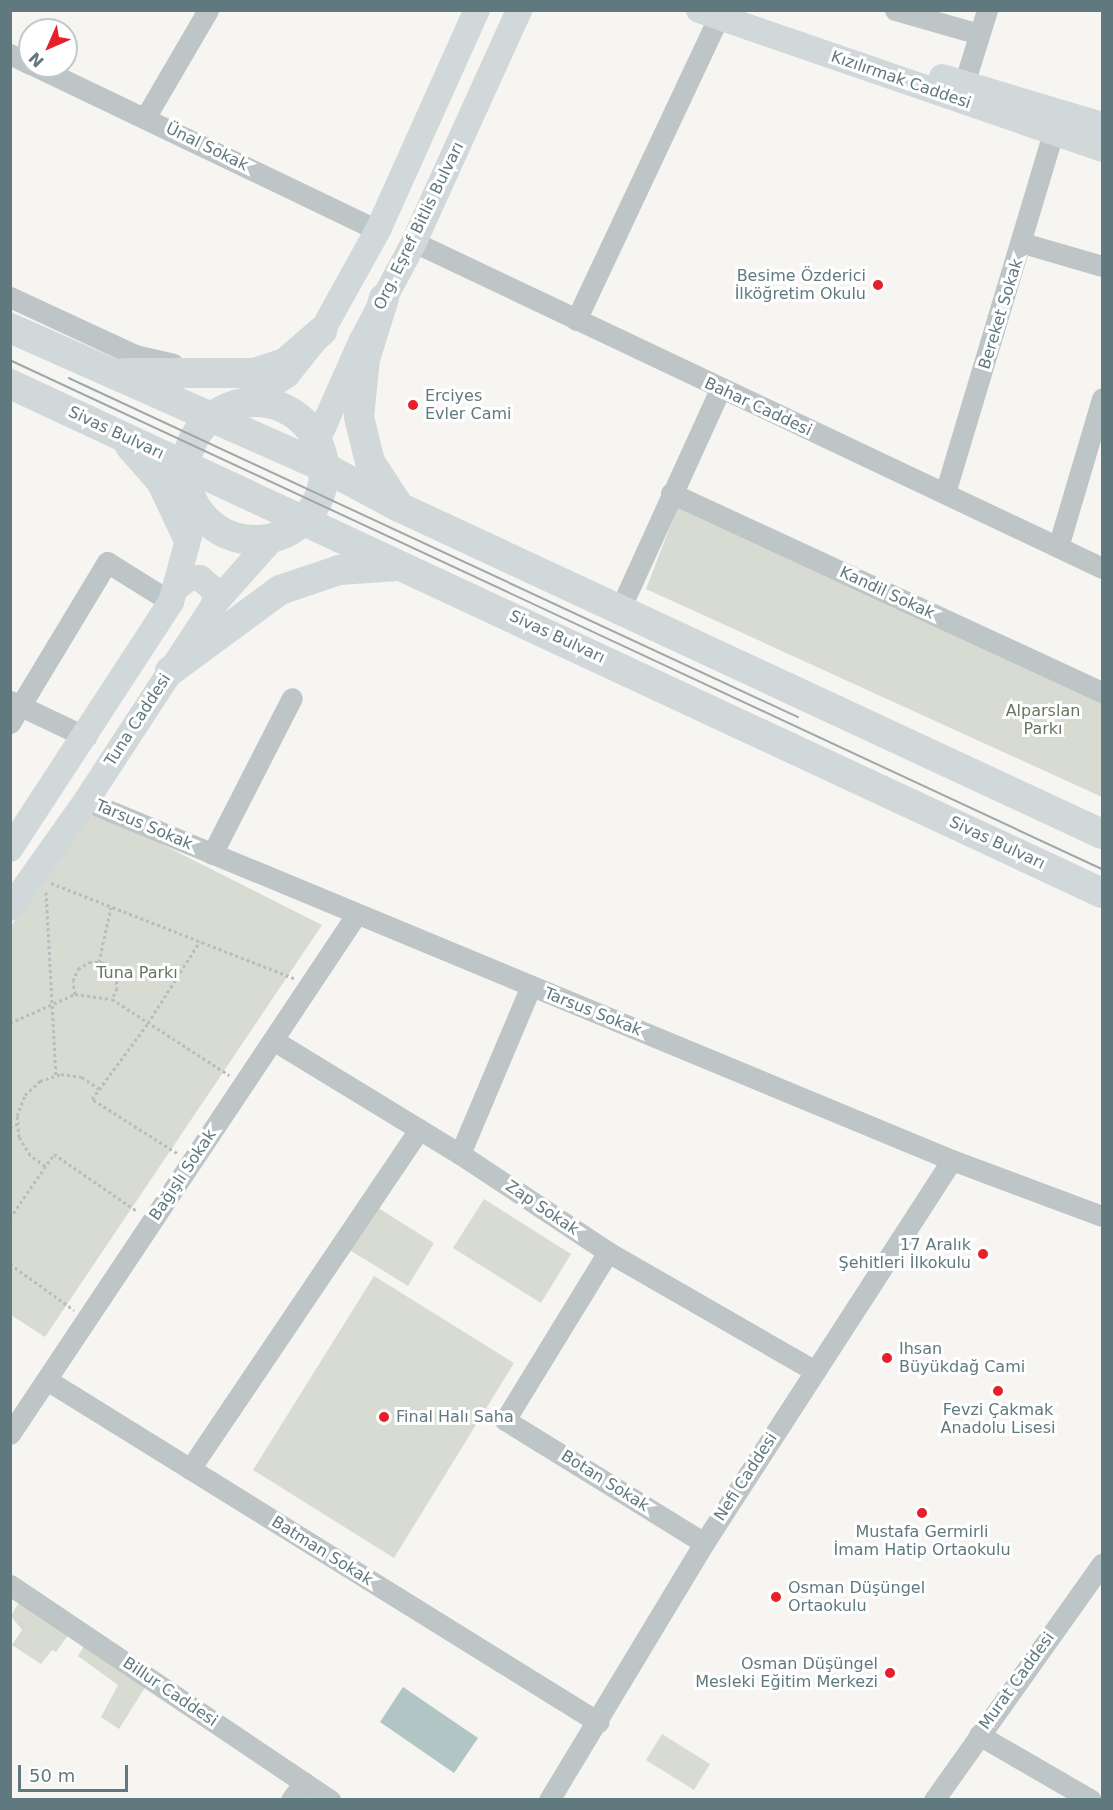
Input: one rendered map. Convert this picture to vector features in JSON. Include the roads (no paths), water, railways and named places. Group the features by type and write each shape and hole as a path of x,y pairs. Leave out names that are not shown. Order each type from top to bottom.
{"highway":[{"path":"384,298 365,359 359,417 370,462 399,507"},
{"path":"10,328 212,417 321,454 399,507 1102,834"},
{"path":"111,372 254,373 285,363 322,331"},
{"name":"Sivas Bulvarı","path":"10,384 108,430 187,478 304,520 1102,892"},
{"path":"243,403 266,403 288,411 306,425 321,454 319,498 304,520 273,538 243,539 216,528 199,511 187,478 196,435 212,417 243,403"},
{"path":"108,430 137,453 160,481 187,536"},
{"path":"170,671 280,590 339,570 407,567"}],"main road":[{"path":"243,403 287,375 322,331 378,230 477,10"},
{"name":"Org. Eşref Bitlis Bulvarı","path":"321,454 384,298 414,242 519,10"},
{"name":"Kızılırmak Caddesi","path":"720,12 1102,125"},
{"name":"Kızılırmak Caddesi","path":"720,12 1053,134 1102,148"},
{"path":"174,595 187,536 187,478"},
{"name":"Tuna Caddesi","path":"10,908 86,801 215,603 273,538"},
{"path":"174,595 189,578 200,578 214,590 215,603"},
{"name":"Tuna Caddesi","path":"10,849 86,737 174,595"}],"street":[{"path":"145,118 208,10"},
{"path":"895,10 979,34"},
{"path":"964,84 987,10"},
{"path":"576,320 720,12"},
{"name":"Ünal Sokak","path":"60,78 378,230"},
{"name":"Bereket Sokak","path":"945,493 1023,243 1053,134"},
{"name":"Bahar Caddesi","path":"414,242 720,390 1102,568"},
{"path":"1023,243 1102,266"},
{"path":"10,297 135,356 224,374"},
{"path":"620,609 720,390"},
{"path":"1058,547 1102,398"},
{"name":"Kandil Sokak","path":"671,493 1102,692"},
{"path":"86,737 14,710 107,562 174,595"},
{"path":"212,854 292,698"},
{"name":"Tarsus Sokak","path":"86,801 356,915 952,1160 1102,1216"},
{"name":"Bağışlı Sokak","path":"10,1434 356,915"},
{"path":"460,1154 531,986"},
{"name":"Zap Sokak","path":"273,1040 460,1154 608,1252 814,1371"},
{"path":"190,1469 419,1129"},
{"name":"Nefi Caddesi","path":"549,1800 704,1543 952,1160"},
{"name":"Botan Sokak","path":"608,1252 505,1420 704,1543"},
{"name":"Batman Sokak","path":"47,1380 598,1722"},
{"name":"Murat Caddesi","path":"934,1800 1102,1564"},
{"name":"Billur Caddesi","path":"10,1586 330,1800"},
{"path":"979,1735 1091,1800"},
{"path":"291,1800 304,1782"}],"tram line":[{"path":"10,360 1102,869"},
{"path":"69,378 798,717"}],"place":[{"name":"Besime Özderici İlköğretim Okulu","path":"878,285"},
{"name":"Erciyes Evler Cami","path":"413,405"},
{"name":"17 Aralık Şehitleri İlkokulu","path":"983,1254"},
{"name":"Ihsan Büyükdağ Cami","path":"887,1358"},
{"name":"Fevzi Çakmak Anadolu Lisesi","path":"998,1391"},
{"name":"Final Halı Saha","path":"384,1417"},
{"name":"Mustafa Germirli İmam Hatip Ortaokulu","path":"922,1513"},
{"name":"Osman Düşüngel Ortaokulu","path":"776,1597"},
{"name":"Osman Düşüngel Mesleki Eğitim Merkezi","path":"890,1673"}],"park label":[{"name":"Alparslan Parkı","path":"1043,720"},
{"name":"Tuna Parkı","path":"137,973"}]}
